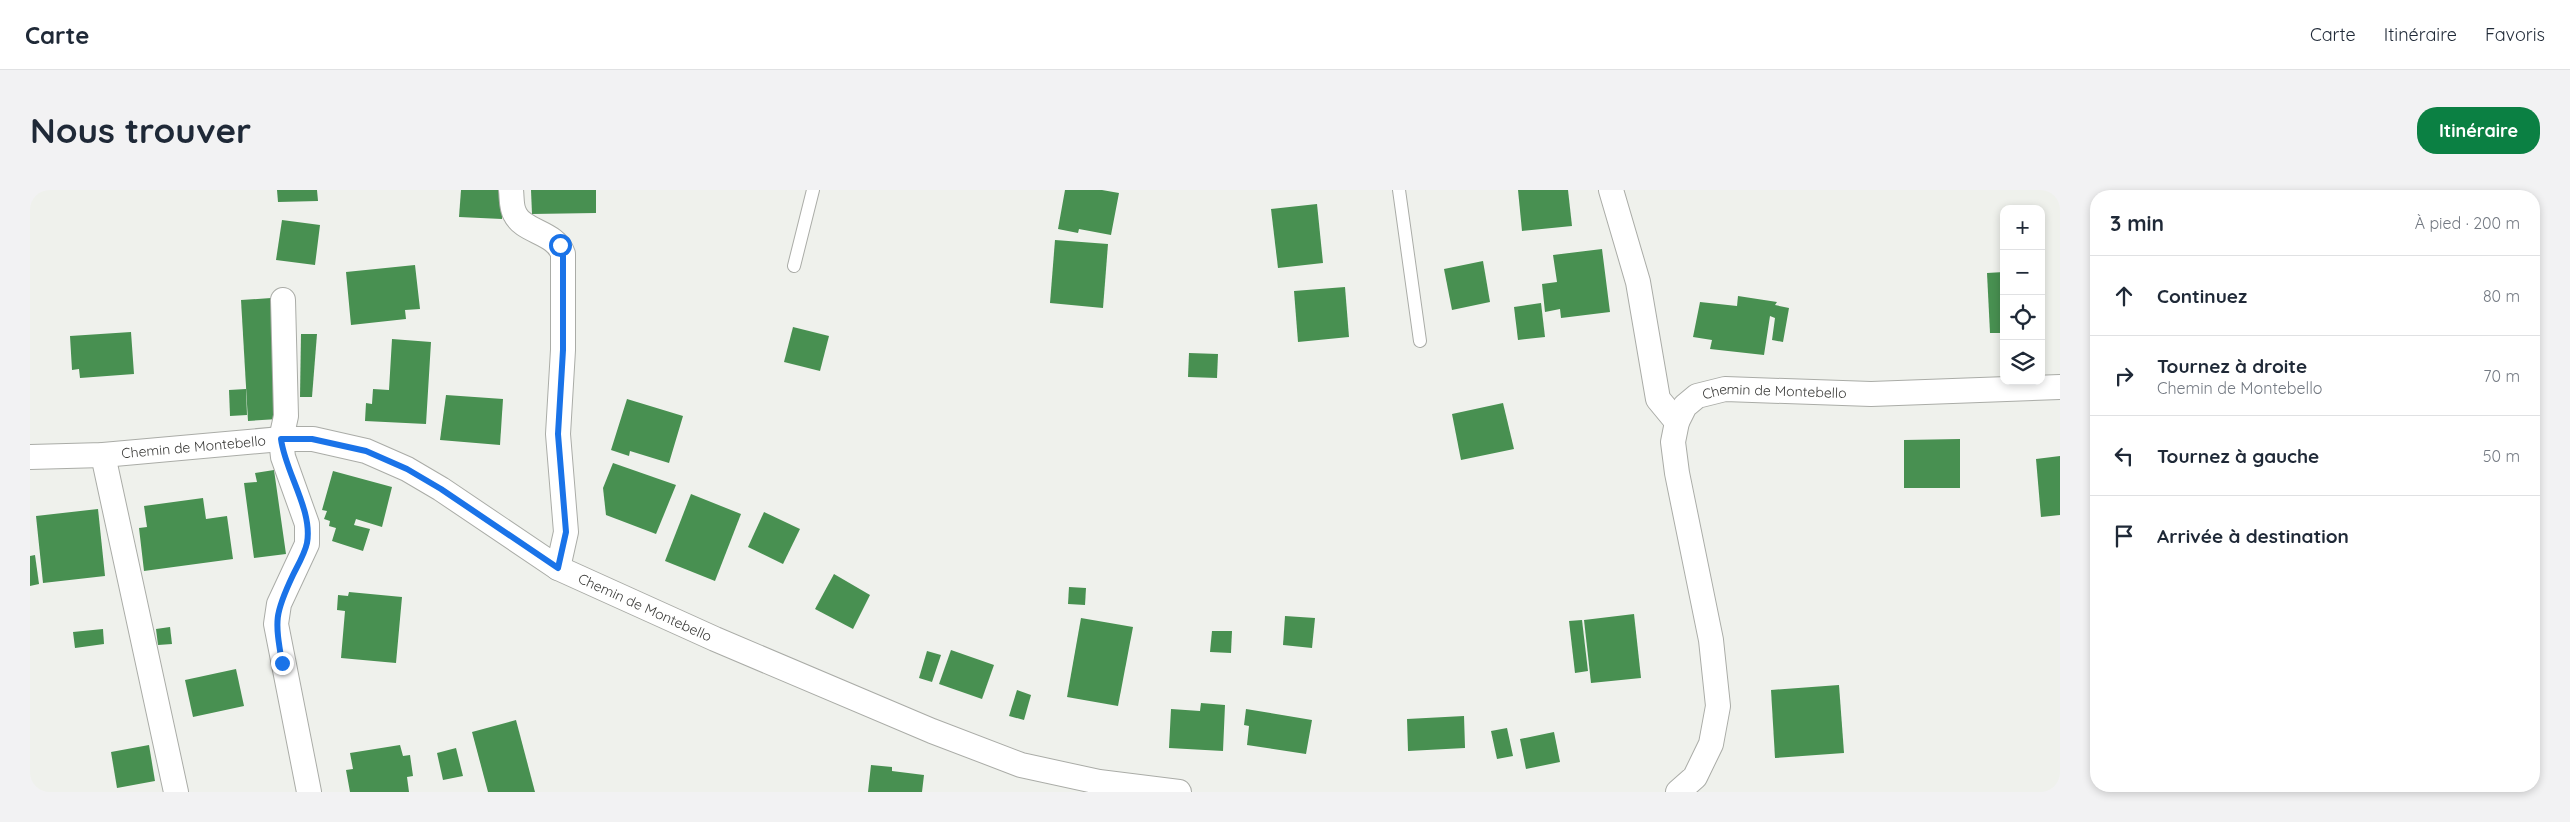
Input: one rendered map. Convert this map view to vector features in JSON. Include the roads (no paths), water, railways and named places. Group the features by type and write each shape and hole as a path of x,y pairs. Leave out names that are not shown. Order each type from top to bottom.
{"street":[{"path":"511,190 513,207 518,219 557,243 563,254 563,350 558,434 566,532 558,568"},
{"path":"1612,190 1638,282 1658,399 1677,422"},
{"path":"283,300 286,416 281,439 283,457 308,524 307,544 279,604 276,624 309,792"},
{"name":"Chemin de Montebello","path":"1678,792 1695,778 1711,744 1718,706 1711,640 1677,473 1673,442 1677,422 1684,406 1697,396 1725,389 1871,394 2060,387"},
{"name":"Chemin de Montebello","path":"30,457 102,454 281,439 312,439 366,451 407,469 441,489 558,568 742,651 932,731 1021,765 1099,782 1179,792"},
{"path":"102,454 176,792"}],"lane":[{"path":"794,266 812,190"},
{"path":"1399,190 1420,341"}]}
